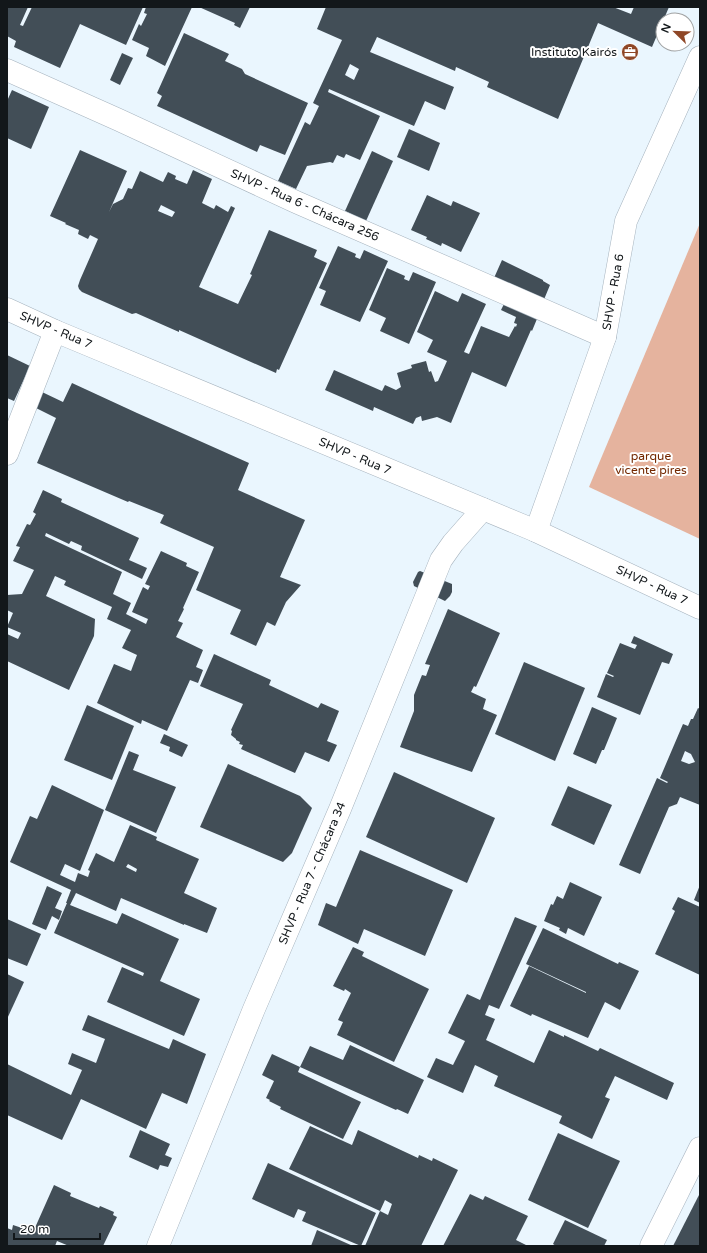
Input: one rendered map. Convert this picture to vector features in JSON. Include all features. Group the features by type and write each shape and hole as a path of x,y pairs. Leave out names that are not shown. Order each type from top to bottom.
{"street":[{"name":"SHVP - Rua 6","path":"536,531 605,338 626,221 700,57"},
{"name":"SHVP - Rua 6 - Chácara 256","path":"7,70 296,202 605,338"},
{"name":"SHVP - Rua 7","path":"7,309 55,331 536,531 700,608"},
{"path":"7,454 55,331"},
{"name":"SHVP - Rua 7 - Chácara 34","path":"158,1246 254,1009 337,816 441,560 453,543 483,509"},
{"path":"650,1246 700,1148"}],"green space":[{"name":"parque vicente pires","path":"700,223 700,539 589,487"}],"building":[{"path":"7,7 28,7 20,25 23,26 32,7 143,7 126,45 80,24 60,68 14,47 16,41 7,36"},
{"path":"146,7 192,7 165,66 146,56 149,48 132,40 139,24 141,26 147,14 144,13"},
{"path":"199,7 250,7 240,28 234,25 235,23"},
{"path":"326,7 613,7 631,14 634,7 669,7 667,12 655,12 655,40 652,47 598,23 558,119 487,87 489,82 456,67 455,71 377,37 370,52 454,87 445,110 425,101 414,126 329,89 328,92 380,116 360,160 346,154 344,158 337,155 333,163 330,162 307,166 296,189 278,181 305,122 310,125 319,106 313,103 342,40 317,29","holes":["350,64 359,69 354,80 345,75"]},
{"path":"184,33 229,54 225,61 242,69 245,74 308,103 285,155 260,145 257,152 157,106 162,96 157,93"},
{"path":"122,53 133,58 120,85 110,80"},
{"path":"12,90 49,107 31,149 7,138 7,101"},
{"path":"409,129 440,143 429,171 397,157"},
{"path":"80,150 127,171 109,212 113,204 123,199 128,188 132,189 140,171 163,182 168,172 176,176 175,179 187,184 193,170 212,179 202,203 214,209 216,205 228,212 231,206 235,208 199,287 238,304 252,275 250,274 269,230 317,250 314,257 327,263 279,370 277,369 276,373 179,330 179,332 136,313 132,314 82,292 78,286 98,239 90,235 88,239 78,234 79,230 50,216","holes":["161,205 175,212 172,217 158,211"]},
{"path":"372,151 393,161 366,221 345,211"},
{"path":"427,195 451,206 453,201 480,213 461,252 442,243 441,246 426,239 427,237 411,230"},
{"path":"338,246 356,254 355,257 360,259 364,250 388,261 360,322 320,305 326,291 319,288"},
{"path":"502,260 543,280 550,285 532,331 531,330 506,387 472,372 451,423 437,417 422,421 421,416 416,418 413,424 374,407 373,411 325,390 334,370 382,391 385,385 396,390 401,387 397,373 412,368 411,365 426,361 429,372 431,371 435,382 438,381 447,361 427,352 433,340 417,332 435,291 458,302 462,293 486,304 464,352 469,354 481,326 509,337 515,326 516,327 517,324 514,323 516,317 501,310 505,302 494,278"},
{"path":"387,268 405,276 404,279 409,281 413,272 436,282 409,344 380,331 386,318 369,310"},
{"path":"7,355 30,366 14,401 7,398"},
{"path":"72,383 249,463 238,490 305,520 280,577 301,585 286,602 275,626 267,622 256,646 230,634 241,610 196,590 214,547 160,523 164,515 129,501 128,502 37,463 56,418 30,405 42,392 63,402"},
{"path":"43,490 62,499 61,502 139,538 129,560 147,568 142,579 81,550 82,546 71,541 69,544 46,533 45,536 122,572 113,594 131,603 126,614 146,624 148,619 132,612 143,587 148,590 150,586 145,584 161,551 187,563 186,566 199,572 178,621 183,623 176,637 203,650 196,667 203,670 198,683 190,680 167,731 142,720 141,724 97,703 114,664 131,671 137,655 122,648 131,630 107,619 112,607 64,585 66,581 55,576 46,596 95,619 94,636 69,690 7,661 7,634 18,639 21,633 7,627 13,613 7,610 7,595 22,594 34,570 13,561 20,547 16,546 27,524 30,525 36,514 33,512"},
{"path":"420,571 452,584 452,592 445,601 414,586 413,582"},
{"path":"448,609 500,633 476,687 474,686 471,692 486,699 483,709 497,715 472,772 400,747 414,711 414,695 422,675 426,676 430,665 425,664"},
{"path":"634,636 673,654 669,664 662,662 640,715 597,697 606,674 613,677 614,676 607,673 620,643 635,649 637,645 631,643"},
{"path":"214,654 271,680 269,685 318,708 321,703 339,711 327,741 337,745 329,762 305,752 295,773 241,749 243,745 239,744 240,742 231,735 231,730 243,704 200,686"},
{"path":"524,662 585,688 555,761 495,734"},
{"path":"87,705 134,726 112,780 64,760"},
{"path":"592,707 617,718 604,750 602,750 596,764 573,754"},
{"path":"698,708 700,709 700,805 680,797 677,804 669,807 640,874 619,865 657,778 667,783 668,782 660,778 683,724 688,726 691,719 693,719","holes":["685,751 691,754 695,762 689,764 681,761"]},
{"path":"164,734 188,745 182,757 169,751 170,747 160,743"},
{"path":"129,751 139,755 133,770 176,787 156,833 105,810"},
{"path":"228,764 300,796 312,808 292,853 283,862 200,827"},
{"path":"394,772 495,818 467,883 366,837"},
{"path":"52,785 104,810 80,871 65,864 60,875 75,882 78,873 88,877 90,871 88,870 96,853 114,862 130,825 157,837 156,840 199,859 184,893 217,908 207,933 184,925 121,898 116,911 76,893 70,905 117,924 122,913 179,939 160,981 200,999 184,1036 107,1002 122,967 143,976 144,973 54,933 71,890 10,862 30,816 37,819","holes":["128,864 137,869 136,872 126,867"]},
{"path":"568,786 612,805 594,845 551,825"},
{"path":"360,850 453,890 425,956 364,929 358,944 318,925 326,903 336,907"},
{"path":"570,882 602,897 584,936 568,928 566,934 559,930 560,928 544,921 551,904 553,905 557,896 563,899"},
{"path":"700,885 700,903 694,900"},
{"path":"47,886 62,893 55,908 62,911 59,920 52,916 46,930 32,924"},
{"path":"678,897 700,907 700,975 655,954 675,911 672,909"},
{"path":"515,917 537,926 499,1009 489,1005 485,1015 495,1019 486,1040 534,1063 549,1030 564,1037 564,1035 598,1051 600,1048 674,1083 667,1100 615,1076 605,1097 610,1099 592,1139 559,1123 562,1116 494,1086 498,1076 475,1065 463,1093 427,1077 436,1058 453,1065 465,1041 448,1033 467,994 480,1000"},
{"path":"7,919 41,934 27,966 7,958"},
{"path":"543,928 618,964 619,962 639,971 620,1010 605,1002 588,1038 532,1014 531,1016 510,1006 529,966 586,993 526,964"},
{"path":"353,947 364,952 362,956 429,989 394,1062 337,1035 343,1022 338,1020 351,993 345,989 344,991 333,986"},
{"path":"7,974 24,982 7,1019"},
{"path":"88,1015 169,1049 173,1039 206,1054 187,1104 162,1093 146,1129 81,1099 62,1140 7,1115 7,1064 71,1095 82,1070 68,1064 72,1053 96,1063 105,1039 82,1030"},
{"path":"350,1045 424,1080 408,1114 300,1067 310,1046 343,1060"},
{"path":"272,1054 300,1067 298,1072 361,1102 343,1139 280,1109 281,1107 266,1098 274,1081 262,1075"},
{"path":"310,1126 352,1145 358,1130 418,1158 419,1155 432,1161 433,1158 458,1170 421,1246 365,1246 380,1211 289,1169","holes":["385,1200 392,1204 388,1215 380,1211"]},
{"path":"140,1130 170,1144 165,1155 172,1158 168,1167 160,1165 158,1170 129,1157"},
{"path":"558,1133 620,1161 588,1228 528,1200"},
{"path":"268,1163 376,1213 361,1246 302,1221 306,1212 298,1209 294,1218 252,1199"},
{"path":"54,1185 71,1193 70,1196 99,1208 100,1206 114,1212 113,1215 117,1217 103,1246 69,1246 57,1241 55,1246 7,1246 7,1228 12,1230 13,1225 25,1229 26,1226 34,1230"},
{"path":"700,1193 700,1246 673,1246"},
{"path":"470,1194 483,1200 485,1196 528,1216 516,1240 526,1245 443,1246"},
{"path":"565,1220 607,1240 604,1246 556,1246 553,1244"},
{"path":"317,1230 353,1246 311,1246"}],"place":[{"name":"Instituto Kairós","path":"630,52"}]}
